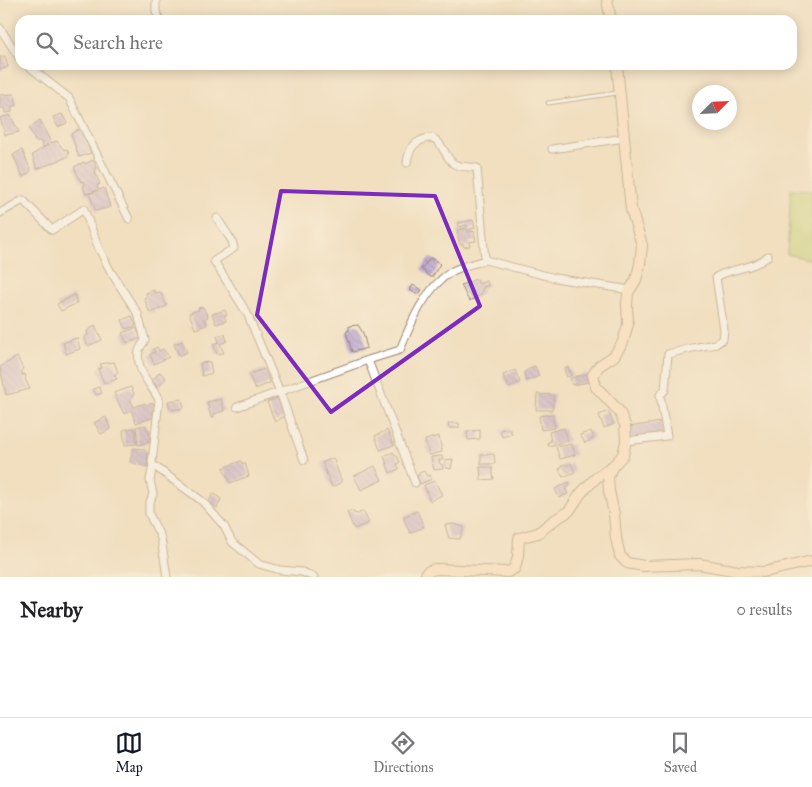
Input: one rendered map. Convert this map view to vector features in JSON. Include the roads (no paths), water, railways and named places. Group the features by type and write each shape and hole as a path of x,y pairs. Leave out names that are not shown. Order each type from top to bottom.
{"street":[{"path":"156,0 158,15"},
{"path":"607,0 610,15"},
{"path":"0,28 15,51"},
{"path":"34,70 68,98 129,219"},
{"path":"425,577 427,572 435,569 508,572 515,568 519,538 538,533 569,511 581,493 597,477 612,467 623,455 626,441 625,425 619,411 596,387 593,375 599,366 614,356 623,342 628,324 627,305 630,290 636,280 640,264 642,245 631,209 618,70"},
{"path":"407,163 408,154 416,143 424,139 434,138 456,165 477,168 485,260"},
{"path":"552,149 624,138"},
{"path":"0,213 23,200 52,230 84,209 99,249 111,272 138,314 144,340 139,352 140,364 144,377 156,392 159,400 150,480 153,494 149,505 149,514 160,538 167,577"},
{"path":"217,218 232,241 234,248 214,261 247,313 280,392 304,460"},
{"path":"626,441 667,436 660,395 665,390 668,354 716,344 723,339 724,330 716,277 725,272 743,269 760,263 768,256"},
{"path":"237,407 400,350 420,306 439,281 452,272 485,260 555,278 630,290"},
{"path":"368,360 415,483"},
{"path":"153,465 202,501 224,526 232,542 259,564 280,570 302,572 314,577"},
{"path":"612,467 608,478 616,538 620,556 628,563 644,566 699,564 738,571 764,572 812,561"}],"lane":[{"path":"548,103 620,93"}]}
